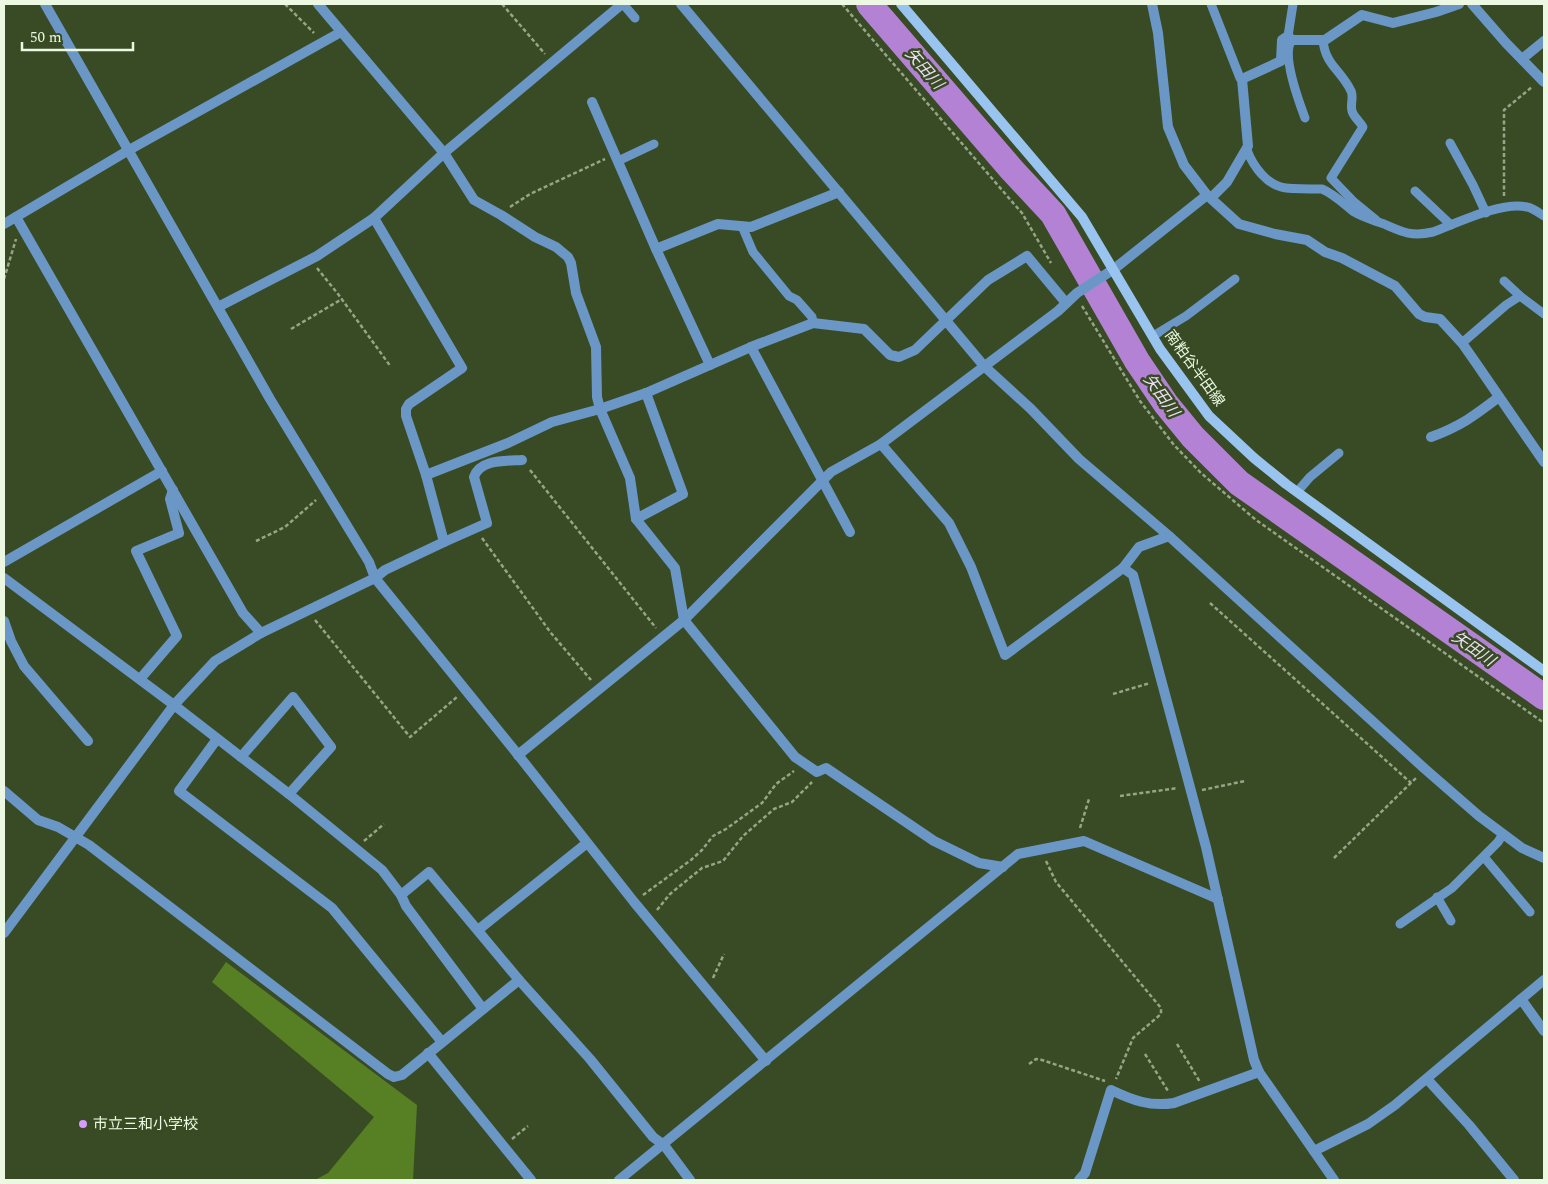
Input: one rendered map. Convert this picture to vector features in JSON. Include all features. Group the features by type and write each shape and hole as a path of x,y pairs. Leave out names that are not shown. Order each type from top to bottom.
{"main road":[{"name":"南粕谷半田線","path":"901,4 1082,217 1160,349 1209,416 1254,458 1297,492 1544,671"}],"street":[{"path":"45,4 270,399 368,562 375,578 466,689 634,902 766,1061"},
{"path":"318,4 444,153 474,200 535,237 556,247 568,257 571,263 576,293 596,348 597,396 600,410 630,478 636,519 675,568 684,620 796,757 803,763 817,772 826,768 934,842 979,863 1003,867"},
{"path":"218,307 311,259 374,218 444,153 622,4"},
{"path":"681,4 984,366 1031,409 1079,459 1169,536 1425,769 1479,816 1503,834 1522,848 1544,858"},
{"path":"1152,4 1158,33 1168,127 1184,165 1209,197 1239,224 1307,240 1325,252 1342,258 1395,286 1419,314 1425,317 1440,319 1462,343 1544,462"},
{"path":"519,756 684,620 831,472 881,444 1076,294 1112,270 1227,182 1248,146 1242,79 1281,61 1282,40 1290,38 1323,40 1362,15 1393,23 1459,4"},
{"path":"1472,4 1543,81"},
{"path":"4,224 129,150 340,32"},
{"path":"1522,59 1544,41"},
{"path":"592,102 656,249 710,365"},
{"path":"656,249 718,224 751,227 838,192"},
{"path":"16,217 243,613 261,633"},
{"path":"374,218 462,368 409,404 406,409 406,416 426,475 444,542"},
{"path":"426,475 508,444 552,422 600,410 646,393 751,347 813,323 864,329 890,355 899,357 915,350 988,280 1027,256 1066,303"},
{"path":"751,347 850,532"},
{"path":"636,519 683,494 646,393"},
{"path":"1431,436 1454,428 1498,397"},
{"path":"881,444 949,524 971,567 1005,655 1123,568 1139,547 1169,536"},
{"path":"4,933 174,705 215,661 261,633 375,578 384,570 487,523 474,477 476,470 498,461 522,460"},
{"path":"4,562 162,471"},
{"path":"140,679 177,636 136,551 179,533 170,499 173,490"},
{"path":"1123,568 1133,575 1161,680 1218,899 1254,1060 1260,1072 1334,1180"},
{"path":"4,578 242,757 382,870 401,895 406,906 483,1009"},
{"path":"4,621 11,641 24,666 88,741"},
{"path":"242,757 293,697 331,747 289,794"},
{"path":"217,739 179,791 332,908 442,1042"},
{"path":"4,791 38,820 58,828 89,845 394,1077 402,1075 519,980"},
{"path":"478,930 586,842"},
{"path":"619,1180 630,1177 664,1145 1018,854 1084,842 1218,899"},
{"path":"401,895 429,872 519,980 590,1059 653,1137 664,1145 690,1180"},
{"path":"1314,1152 1368,1124 1427,1078 1544,980"},
{"path":"1521,999 1543,1026"},
{"path":"428,1053 531,1180"},
{"path":"1080,1180 1085,1173 1112,1087 1134,1101 1162,1105 1174,1103 1260,1072"},
{"path":"1427,1078 1514,1180"}],"lane":[{"path":"622,4 635,18"},
{"path":"1211,4 1242,79"},
{"path":"1293,4 1288,57 1298,101 1305,118"},
{"path":"1323,40 1328,60 1352,94 1352,113 1363,127 1331,178 1354,202 1378,222"},
{"path":"1450,143 1486,213"},
{"path":"617,158 654,144"},
{"path":"1247,150 1254,165 1275,185 1284,188 1328,192 1356,213 1409,234 1424,234 1506,207 1529,207 1544,216"},
{"path":"1415,191 1451,226"},
{"path":"742,226 753,252 788,296 797,300 812,317 813,323"},
{"path":"1153,336 1186,316 1235,279"},
{"path":"1504,281 1544,314"},
{"path":"1462,343 1506,305 1520,296"},
{"path":"1297,492 1310,477 1338,453"},
{"path":"1400,924 1452,888 1498,842 1503,834"},
{"path":"1484,856 1530,912"},
{"path":"1438,897 1451,920"}],"path":[{"path":"284,4 322,42"},
{"path":"502,4 552,62"},
{"path":"842,4 1022,213 1054,270"},
{"path":"1506,207 1503,191 1504,110 1543,81"},
{"path":"501,215 530,194 617,158"},
{"path":"4,279 17,235 24,230"},
{"path":"311,259 391,367"},
{"path":"1076,294 1140,401 1174,445 1201,473 1256,520 1544,723"},
{"path":"291,329 342,299"},
{"path":"522,460 663,637"},
{"path":"256,541 285,527 327,491"},
{"path":"475,529 551,633 599,690"},
{"path":"1210,603 1411,783"},
{"path":"308,611 410,737 466,689"},
{"path":"1113,694 1161,680"},
{"path":"634,902 691,860 713,836 762,803 776,784 803,763"},
{"path":"1334,858 1425,769"},
{"path":"648,919 670,894 702,868 722,861 743,836 774,809 792,802 813,780 817,772"},
{"path":"1120,796 1245,781"},
{"path":"1076,843 1089,799"},
{"path":"356,848 384,824"},
{"path":"1029,1064 1036,1059 1042,1060 1112,1087 1133,1038 1161,1014 1161,1008 1056,882 1040,849"},
{"path":"706,990 710,986 724,954"},
{"path":"1177,1044 1205,1091"},
{"path":"1145,1054 1174,1103"},
{"path":"504,1146 528,1126"}],"green space":[{"path":"226,962 417,1105 413,1180 315,1180 328,1173 374,1117 212,982"}],"waterway":[{"name":"矢田川","path":"869,4 1012,170 1053,214 1137,361 1166,404 1193,437 1239,483 1544,697"}],"place":[{"name":"市立三和小学校","path":"83,1124"}]}
